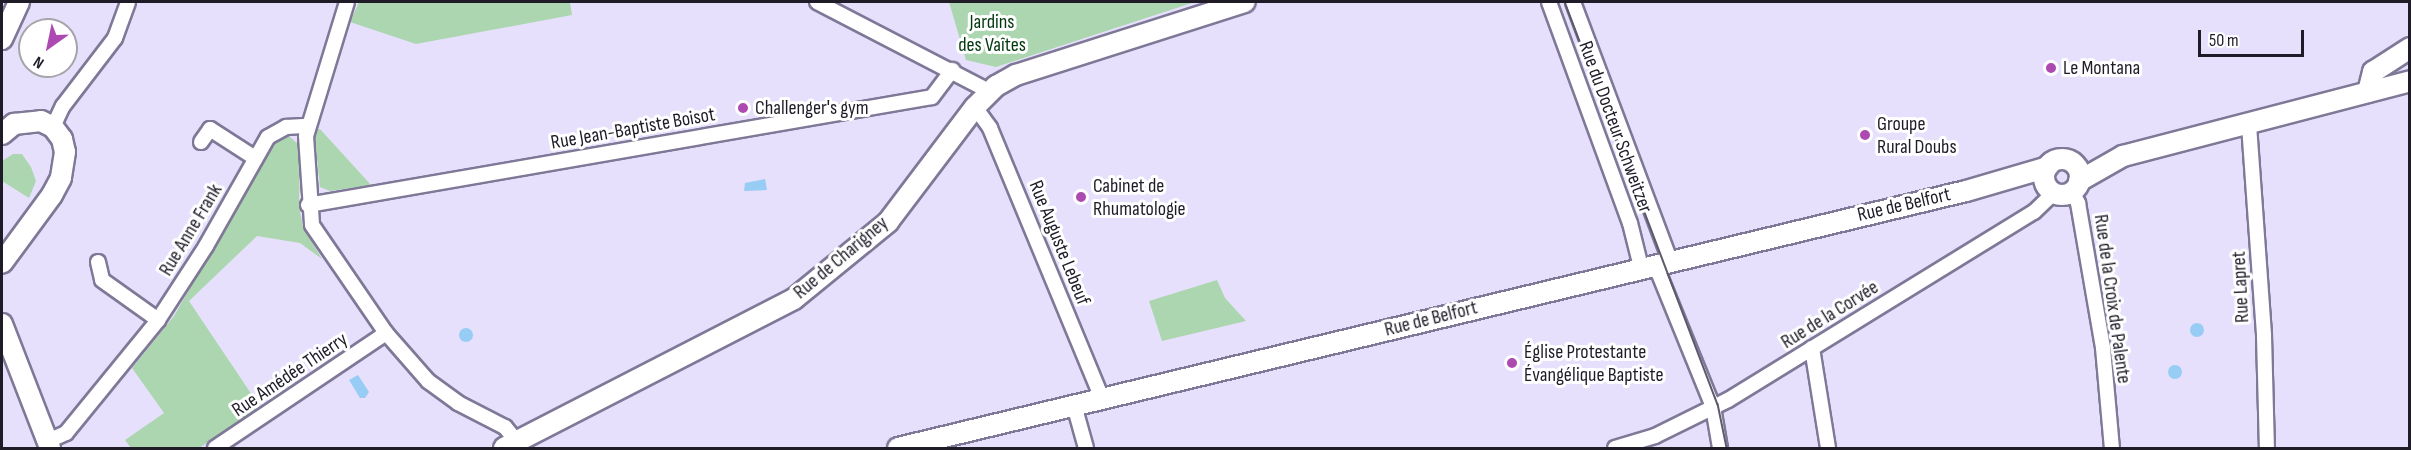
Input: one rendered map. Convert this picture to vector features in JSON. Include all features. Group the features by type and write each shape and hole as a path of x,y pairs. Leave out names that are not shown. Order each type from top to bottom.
{"main road":[{"path":"2,39 19,2"},
{"name":"Rue de Charigney","path":"511,445 794,299 888,222 989,91 1016,75 1245,2"},
{"path":"2368,92 2373,72 2409,48"},
{"path":"2065,184 2123,156 2403,83 2409,55"},
{"path":"2,134 14,124 27,121 53,127 62,139 64,152 61,178 2,263"},
{"name":"Rue de Belfort","path":"898,448 1966,191 2048,167 2057,160 2065,184 2015,185 1966,191"},
{"path":"2,324 49,445"}],"street":[{"path":"53,127 63,106 115,38 128,2"},
{"path":"347,2 308,126 308,205 312,225 327,252 386,333 428,381 458,403 505,427 511,445"},
{"path":"818,2 989,91"},
{"name":"Rue du Docteur Schweitzer","path":"1549,2 1630,223 1655,264"},
{"name":"Rue du Docteur Schweitzer","path":"1573,2 1655,264"},
{"name":"Rue Jean-Baptiste Boisot","path":"308,205 932,97 952,70"},
{"name":"Rue Auguste Lebeuf","path":"975,107 990,128 1102,398"},
{"name":"Rue Lapret","path":"2249,125 2263,325 2266,448"},
{"name":"Rue Anne Frank","path":"49,445 66,433 158,320 206,246 268,137 276,131 308,126"},
{"path":"201,142 210,129 255,159"},
{"name":"Rue de la Corvée","path":"1615,448 1655,436 1713,407 2034,212 2065,184"},
{"name":"Rue de la Croix de Palente","path":"2065,184 2078,203 2103,348 2112,448"},
{"path":"98,262 102,280 158,320"},
{"path":"1655,264 1713,407 1720,448"},
{"name":"Rue Amédée Thierry","path":"215,448 386,333"},
{"path":"1812,348 1828,448"},
{"path":"1074,405 1086,448"}],"green space":[{"path":"359,2 570,2 572,15 416,44 350,22"},
{"name":"Jardins des Vaîtes","path":"949,2 1195,2 996,67 966,60"},
{"path":"320,129 371,185 330,191 320,187 314,130"},
{"path":"289,136 298,144 300,155 299,207 303,227 322,259 300,243 257,236 189,301 260,407 199,448 131,448 125,440 164,413 132,368 174,316 272,145"},
{"path":"13,154 22,154 31,167 36,181 29,198 2,181 2,161"},
{"path":"1217,280 1225,298 1246,321 1162,341 1149,301"}],"water":[{"path":"765,179 767,190 744,191 745,183"},
{"path":"2197,323 2202,325 2204,330 2202,335 2197,337 2192,335 2190,330 2192,325"},
{"path":"463,328 469,328 473,335 469,342 463,342 459,338 459,332"},
{"path":"2175,365 2180,367 2182,372 2180,377 2175,379 2170,377 2168,372 2170,367"},
{"path":"358,375 369,392 365,398 360,398 349,380"}],"tram line":[{"path":"1565,2 1718,404 1727,448"}],"place":[{"name":"Le Montana","path":"2051,68"},
{"name":"Challenger's gym","path":"743,108"},
{"name":"Groupe Rural Doubs","path":"1865,135"},
{"name":"Cabinet de Rhumatologie","path":"1081,197"},
{"name":"Église Protestante Évangélique Baptiste","path":"1512,363"}]}
